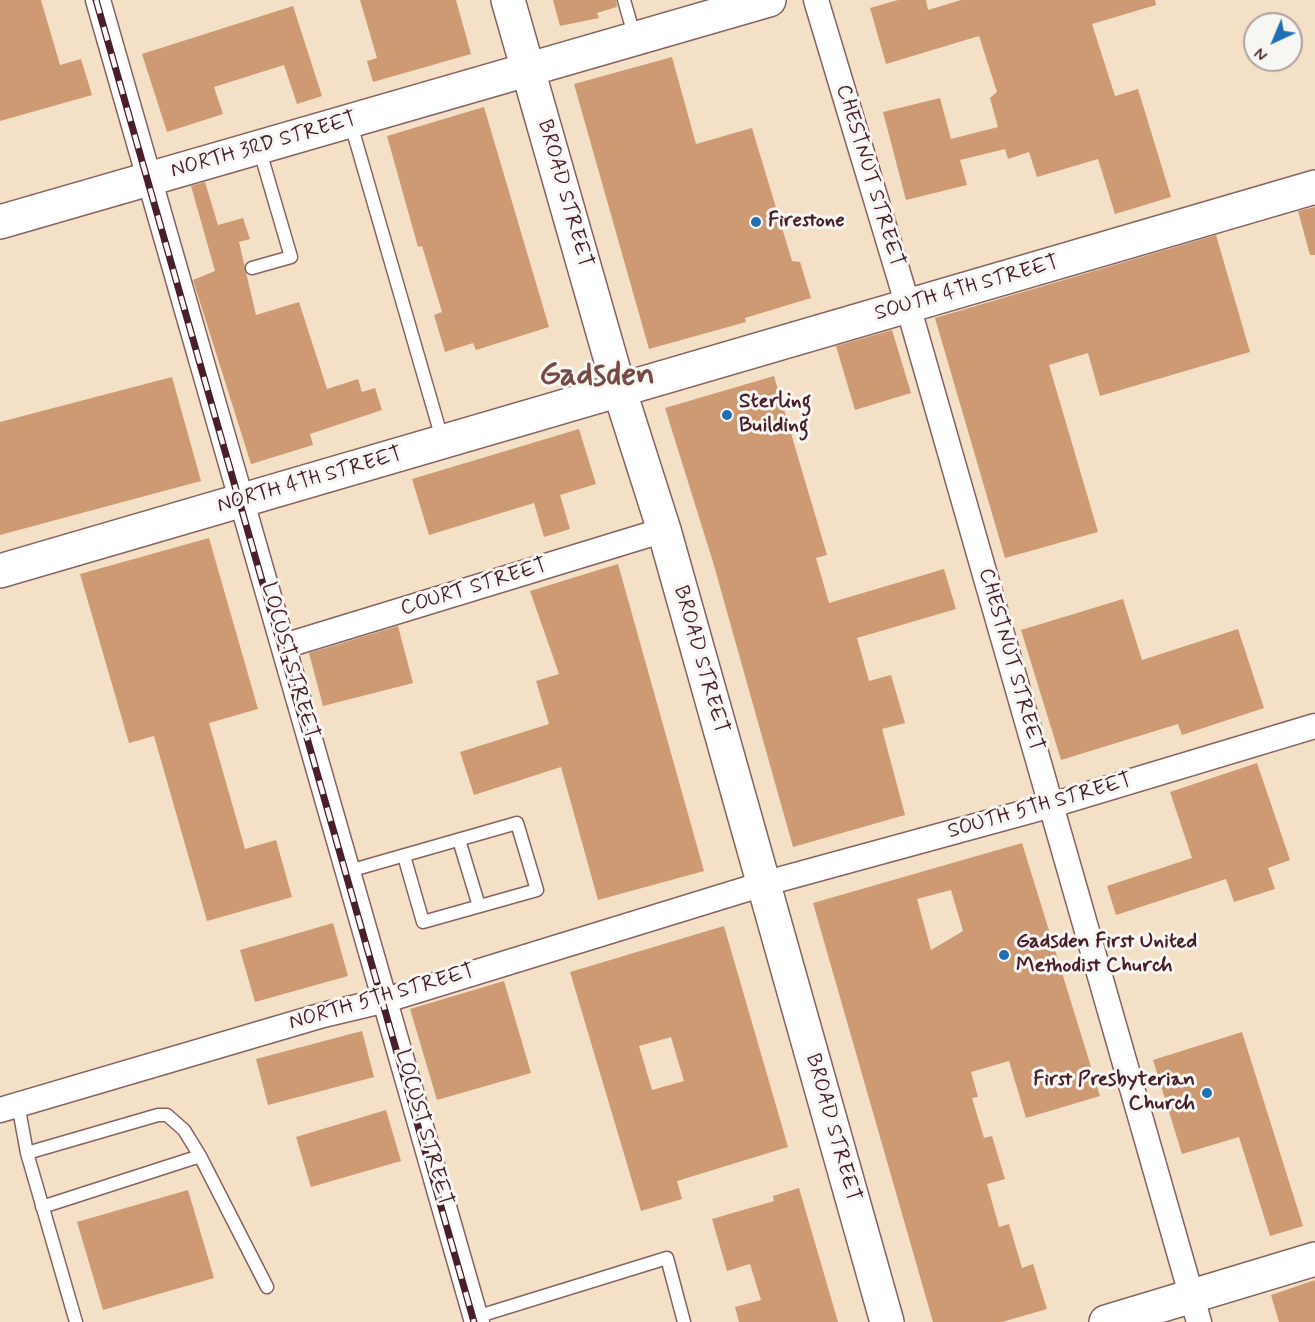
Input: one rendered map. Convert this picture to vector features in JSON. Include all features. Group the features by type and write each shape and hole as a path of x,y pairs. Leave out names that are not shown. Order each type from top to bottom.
{"main road":[{"name":"BROAD STREET","path":"508,0 620,393 663,530 886,1322"},
{"name":"NORTH 3RD STREET","path":"0,222 769,0"},
{"name":"SOUTH 4TH STREET","path":"620,393 908,306 1315,188"},
{"name":"NORTH 4TH STREET","path":"0,571 620,393"},
{"path":"1106,1322 1195,1309 1315,1259"}],"street":[{"name":"LOCUST STREET","path":"98,0 477,1319"},
{"name":"CHESTNUT STREET","path":"816,0 908,306 1195,1309"},
{"name":"COURT STREET","path":"284,646 663,530"},
{"name":"SOUTH 5TH STREET","path":"763,884 1052,805 1315,726"},
{"name":"NORTH 5TH STREET","path":"9,1107 323,1015 386,1000 763,884"}],"lane":[{"path":"624,0 636,39"},
{"path":"350,120 443,443"},
{"path":"252,268 291,257 258,147"},
{"path":"349,871 517,823 537,890 423,922 404,856"},
{"path":"459,840 479,906"},
{"path":"9,1107 27,1153 76,1322"},
{"path":"27,1153 158,1114 167,1115 174,1120 200,1156 267,1287"},
{"path":"42,1207 200,1156"},
{"path":"477,1319 667,1258 683,1322"}],"building":[{"path":"0,0 41,0 60,65 81,59 92,95 0,121"},
{"path":"360,0 456,0 471,54 373,82 367,61 377,58"},
{"path":"553,0 616,0 617,7 597,13 599,18 560,26"},
{"path":"898,0 926,0 928,10 961,0 1155,0 1156,5 1092,24 1115,96 1138,89 1171,197 1115,214 1098,159 1037,177 1029,152 1008,159 1005,149 960,160 967,185 906,200 883,112 940,98 951,139 998,127 990,98 997,92 979,36 886,64 870,8"},
{"path":"293,6 322,96 297,104 284,65 214,87 223,114 167,132 142,54"},
{"path":"672,57 696,144 752,128 792,261 800,262 811,298 745,318 746,322 649,349 574,84"},
{"path":"484,107 549,327 476,350 473,343 445,352 434,315 442,312 422,246 418,247 387,136"},
{"path":"205,182 218,225 243,218 250,239 239,242 256,315 299,302 327,389 358,379 362,392 375,388 382,410 310,434 313,445 251,464 193,280 215,271 191,186"},
{"path":"1315,207 1315,255 1310,255 1298,211"},
{"path":"1216,235 1250,352 1100,396 1088,353 1049,365 1098,532 1005,558 935,318"},
{"path":"892,330 911,393 855,410 836,346"},
{"path":"774,376 827,555 816,558 829,603 944,569 956,609 857,638 869,681 891,675 905,723 882,729 905,815 793,847 713,562 665,408"},
{"path":"172,377 201,481 0,535 0,422"},
{"path":"579,429 596,484 560,495 570,529 544,537 534,503 429,535 412,479"},
{"path":"209,538 258,709 209,723 245,849 276,840 292,897 207,921 154,736 129,743 80,574"},
{"path":"618,564 704,871 598,900 561,767 474,795 460,752 549,724 536,681 559,674 530,591"},
{"path":"1123,599 1142,660 1238,629 1264,708 1182,735 1178,724 1061,760 1021,630"},
{"path":"398,626 413,683 323,706 309,653"},
{"path":"1257,763 1290,860 1268,868 1275,889 1234,902 1226,879 1116,915 1107,886 1192,858 1170,792"},
{"path":"1022,843 1100,1096 1026,1118 1009,1061 971,1072 978,1097 972,1098 984,1138 992,1136 1005,1179 987,1184 999,1227 1009,1224 1022,1268 1033,1264 1047,1309 1002,1322 933,1322 813,903","holes":["951,890 963,931 931,950 917,899"]},
{"path":"333,923 348,976 255,1002 240,950"},
{"path":"724,926 788,1147 677,1181 682,1199 641,1211 570,972","holes":["671,1037 684,1081 652,1090 639,1046"]},
{"path":"504,981 531,1073 437,1100 410,1009"},
{"path":"362,1031 374,1077 268,1105 256,1059"},
{"path":"1242,1032 1303,1226 1270,1236 1239,1137 1182,1154 1153,1060"},
{"path":"386,1110 401,1161 311,1187 296,1137"},
{"path":"799,1188 838,1322 739,1322 735,1307 761,1300 750,1264 727,1271 712,1219 774,1201 773,1196"},
{"path":"188,1190 214,1278 103,1310 77,1222"},
{"path":"1315,1280 1315,1322 1279,1322 1271,1295"}],"railway":[{"path":"96,0 474,1322"}],"place":[{"name":"Firestone","path":"756,222"},
{"name":"Sterling Building","path":"727,415"},
{"name":"Gadsden First United Methodist Church","path":"1004,955"},
{"name":"First Presbyterian Church","path":"1207,1093"}],"district":[{"name":"Gadsden","path":"597,377"}]}
